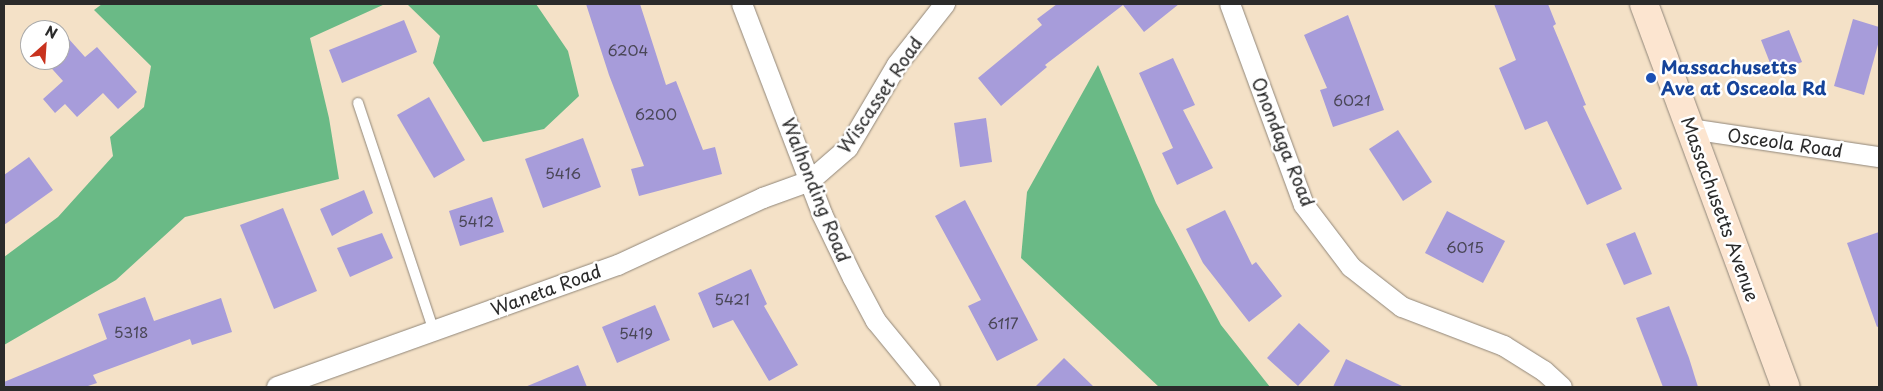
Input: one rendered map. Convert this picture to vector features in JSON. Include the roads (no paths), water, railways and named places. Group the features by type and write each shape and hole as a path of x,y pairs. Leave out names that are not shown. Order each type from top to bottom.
{"main road":[{"name":"Massachusetts Avenue","path":"1644,4 1786,387"}],"street":[{"name":"Walhonding Road","path":"742,4 822,214 876,321 930,387"},
{"name":"Wiscasset Road","path":"810,181 848,148 896,65 945,4"},
{"name":"Onondaga Road","path":"1230,4 1304,205 1351,267 1402,307 1504,346 1544,371 1562,387"},
{"name":"Osceola Road","path":"1691,129 1879,157"},
{"name":"Waneta Road","path":"277,387 618,265 763,198 810,181"}],"lane":[{"path":"358,103 434,331"}],"place":[{"name":"Massachusetts Ave at Osceola Rd","path":"1651,78"}]}
